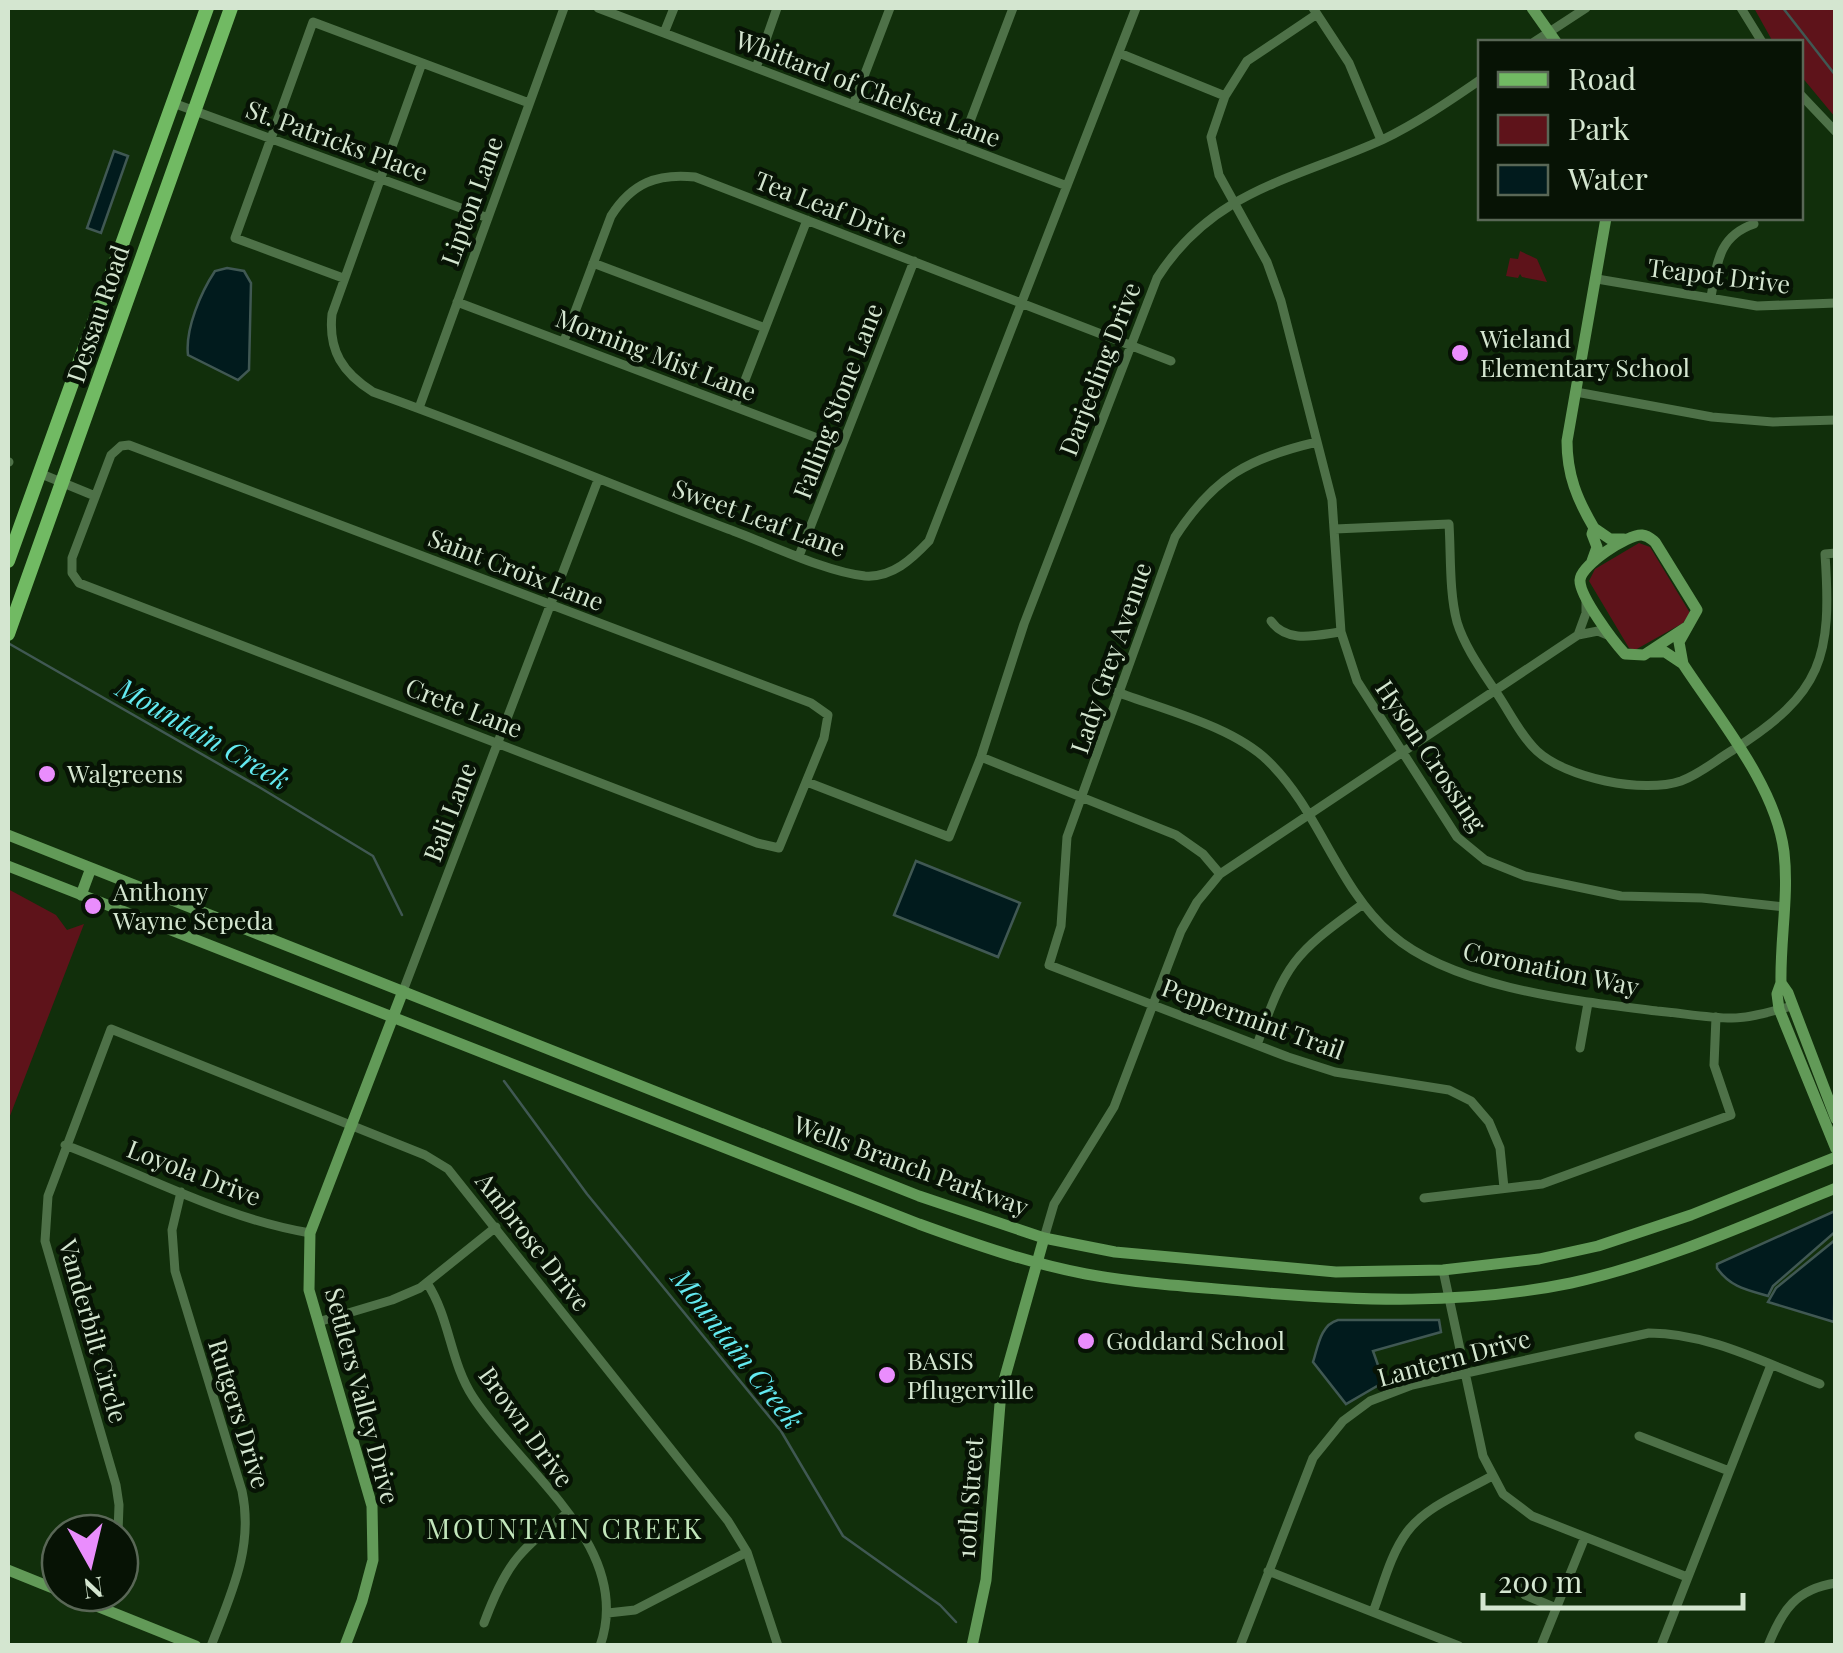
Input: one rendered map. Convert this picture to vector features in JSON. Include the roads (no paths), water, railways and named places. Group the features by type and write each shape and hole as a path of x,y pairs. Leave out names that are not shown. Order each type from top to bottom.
{"main road":[{"name":"Dessau Road","path":"8,561 206,8"},
{"name":"Dessau Road","path":"8,634 231,8"},
{"path":"1532,8 1552,37"},
{"path":"1606,220 1566,441 1567,462 1574,493 1594,528 1610,539 1628,539"},
{"path":"1591,562 1638,535 1655,542 1694,602 1695,617 1648,653 1640,657 1626,654 1585,596 1580,578 1597,546 1594,528"},
{"path":"1685,628 1679,642 1683,664 1760,783 1781,834 1786,881 1781,982 1777,994 1836,1119"},
{"path":"1648,653 1664,652 1683,664"},
{"name":"Wells Branch Parkway","path":"8,835 919,1196 1044,1238 1115,1252 1336,1272 1442,1270 1539,1259 1598,1246 1677,1220 1836,1157"},
{"name":"Wells Branch Parkway","path":"8,866 983,1248 1127,1280 1347,1300 1447,1300 1517,1293 1617,1271 1672,1253 1836,1188"},
{"path":"81,894 92,868"},
{"name":"Settlers Valley Drive","path":"345,1646 373,1560 372,1506 309,1290 310,1233 404,990"},
{"path":"1785,1007 1836,1149"},
{"name":"10th Street","path":"972,1646 986,1580 1001,1390 1044,1238"},
{"path":"8,1570 40,1583"},
{"path":"125,1613 196,1646"}],"street":[{"name":"Lipton Lane","path":"419,408 564,8"},
{"name":"Whittard of Chelsea Lane","path":"598,8 1067,186"},
{"path":"664,33 674,8"},
{"path":"756,68 777,8"},
{"path":"853,104 890,8"},
{"path":"961,145 1013,8"},
{"name":"Sweet Leaf Lane","path":"422,63 343,278 330,326 338,360 352,379 373,392 598,480 799,556 868,576 886,573 908,562 929,540 1136,8"},
{"path":"1552,37 1586,8"},
{"path":"1741,8 1761,40"},
{"path":"1119,53 1225,96 1247,61 1315,11 1349,63 1381,140"},
{"path":"343,278 235,238 312,22 529,103"},
{"name":"Darjeeling Drive","path":"806,782 949,838 981,758 1024,624 1157,278 1171,256 1200,224 1233,202 1381,140 1423,119 1478,81"},
{"name":"Hyson Crossing","path":"1225,96 1212,137 1213,159 1267,262 1281,300 1332,500 1341,632 1357,681 1457,836 1504,869 1620,896 1702,898 1785,907"},
{"path":"1803,97 1836,132"},
{"name":"St. Patricks Place","path":"172,103 488,218"},
{"name":"Tea Leaf Drive","path":"564,341 611,216 622,198 639,184 658,176 695,177 1171,361"},
{"path":"734,406 807,220"},
{"path":"1712,297 1720,254 1738,230 1754,224"},
{"name":"Falling Stone Lane","path":"799,556 914,262"},
{"path":"593,263 765,328"},
{"name":"Teapot Drive","path":"1596,279 1772,308 1836,303"},
{"name":"Morning Mist Lane","path":"457,302 841,447"},
{"path":"1576,392 1712,417 1773,422 1836,420"},
{"name":"Lady Grey Avenue","path":"1049,965 1061,926 1067,837 1175,537 1195,506 1220,482 1252,461 1317,442"},
{"name":"Saint Croix Lane","path":"95,496 111,455 121,446 140,447 811,703 828,716 824,738 806,782"},
{"path":"39,473 95,496"},
{"name":"Bali Lane","path":"404,990 598,480"},
{"name":"Crete Lane","path":"95,496 72,558 72,573 79,583 779,848 806,782"},
{"path":"1335,529 1449,524 1456,620 1467,647 1536,750 1560,767 1577,773 1645,786 1662,786 1693,776 1767,729 1795,704 1829,649 1825,554 1836,553"},
{"path":"1044,1238 1054,1204 1114,1107 1181,931 1197,902 1220,874 1578,635 1586,614 1585,596"},
{"path":"1272,620 1278,630 1293,636 1341,632"},
{"path":"1578,635 1598,632 1612,638"},
{"name":"Coronation Way","path":"1118,692 1232,736 1252,748 1284,779 1363,904 1390,934 1422,957 1447,968 1588,1003 1736,1018 1785,1007"},
{"path":"981,758 1176,834 1220,874"},
{"path":"1257,1045 1277,988 1291,963 1312,940 1363,904"},
{"name":"Peppermint Trail","path":"1049,965 1336,1072 1449,1090 1470,1101 1488,1122 1500,1148 1504,1188"},
{"path":"1580,1048 1588,1003"},
{"path":"1424,1198 1542,1184 1568,1177 1731,1114 1714,1064 1716,1017"},
{"name":"Ambrose Drive","path":"112,1029 425,1155 448,1169 728,1521 747,1552 778,1646"},
{"name":"Vanderbilt Circle","path":"112,1029 48,1196 44,1241 116,1485 119,1513"},
{"name":"Loyola Drive","path":"66,1145 181,1192 284,1229 310,1233"},
{"name":"Rutgers Drive","path":"181,1192 172,1230 175,1271 242,1490 247,1519 244,1553 212,1646"},
{"path":"318,1322 392,1300 427,1283 496,1227"},
{"path":"1442,1270 1486,1466 1503,1494 1520,1510 1687,1577"},
{"name":"Brown Drive","path":"427,1283 474,1398 598,1560 608,1612 600,1646"},
{"name":"Lantern Drive","path":"1240,1646 1313,1458 1343,1421 1388,1392 1648,1333 1700,1339 1820,1384"},
{"path":"1661,1646 1770,1365"},
{"path":"1639,1436 1729,1471"},
{"path":"1372,1612 1398,1546 1409,1529 1492,1476"},
{"path":"484,1624 512,1560 566,1514"},
{"path":"1541,1646 1585,1536"},
{"path":"608,1612 634,1610 747,1552"},
{"path":"1268,1571 1459,1646"},
{"path":"1514,1582 1524,1596 1556,1608"},
{"path":"1768,1646 1788,1605 1801,1593 1836,1583"}],"water":[{"path":"114,151 128,156 101,233 87,228"},
{"path":"215,271 244,271 251,283 249,370 238,380 188,355 189,334 200,300"},
{"path":"916,861 1020,903 998,957 894,915"},
{"path":"1835,1211 1835,1232 1773,1286 1768,1296 1733,1284 1717,1268 1717,1264"},
{"path":"1835,1240 1834,1322 1768,1302 1776,1288"},
{"path":"1338,1320 1439,1320 1441,1332 1373,1351 1384,1382 1346,1404 1313,1362 1323,1332"}],"waterway":[{"path":"1783,8 1836,76"},
{"name":"Mountain Creek","path":"8,643 373,856 402,915"},
{"name":"Mountain Creek","path":"504,1081 587,1194 781,1431 843,1536 940,1605 956,1622"}],"place":[{"name":"Wieland Elementary School","path":"1460,353"},
{"name":"Walgreens","path":"47,774"},
{"name":"Anthony Wayne Sepeda","path":"93,906"},
{"name":"Goddard School","path":"1086,1341"},
{"name":"BASIS Pflugerville","path":"887,1375"}],"district":[{"name":"MOUNTAIN CREEK","path":"565,1529"}]}
